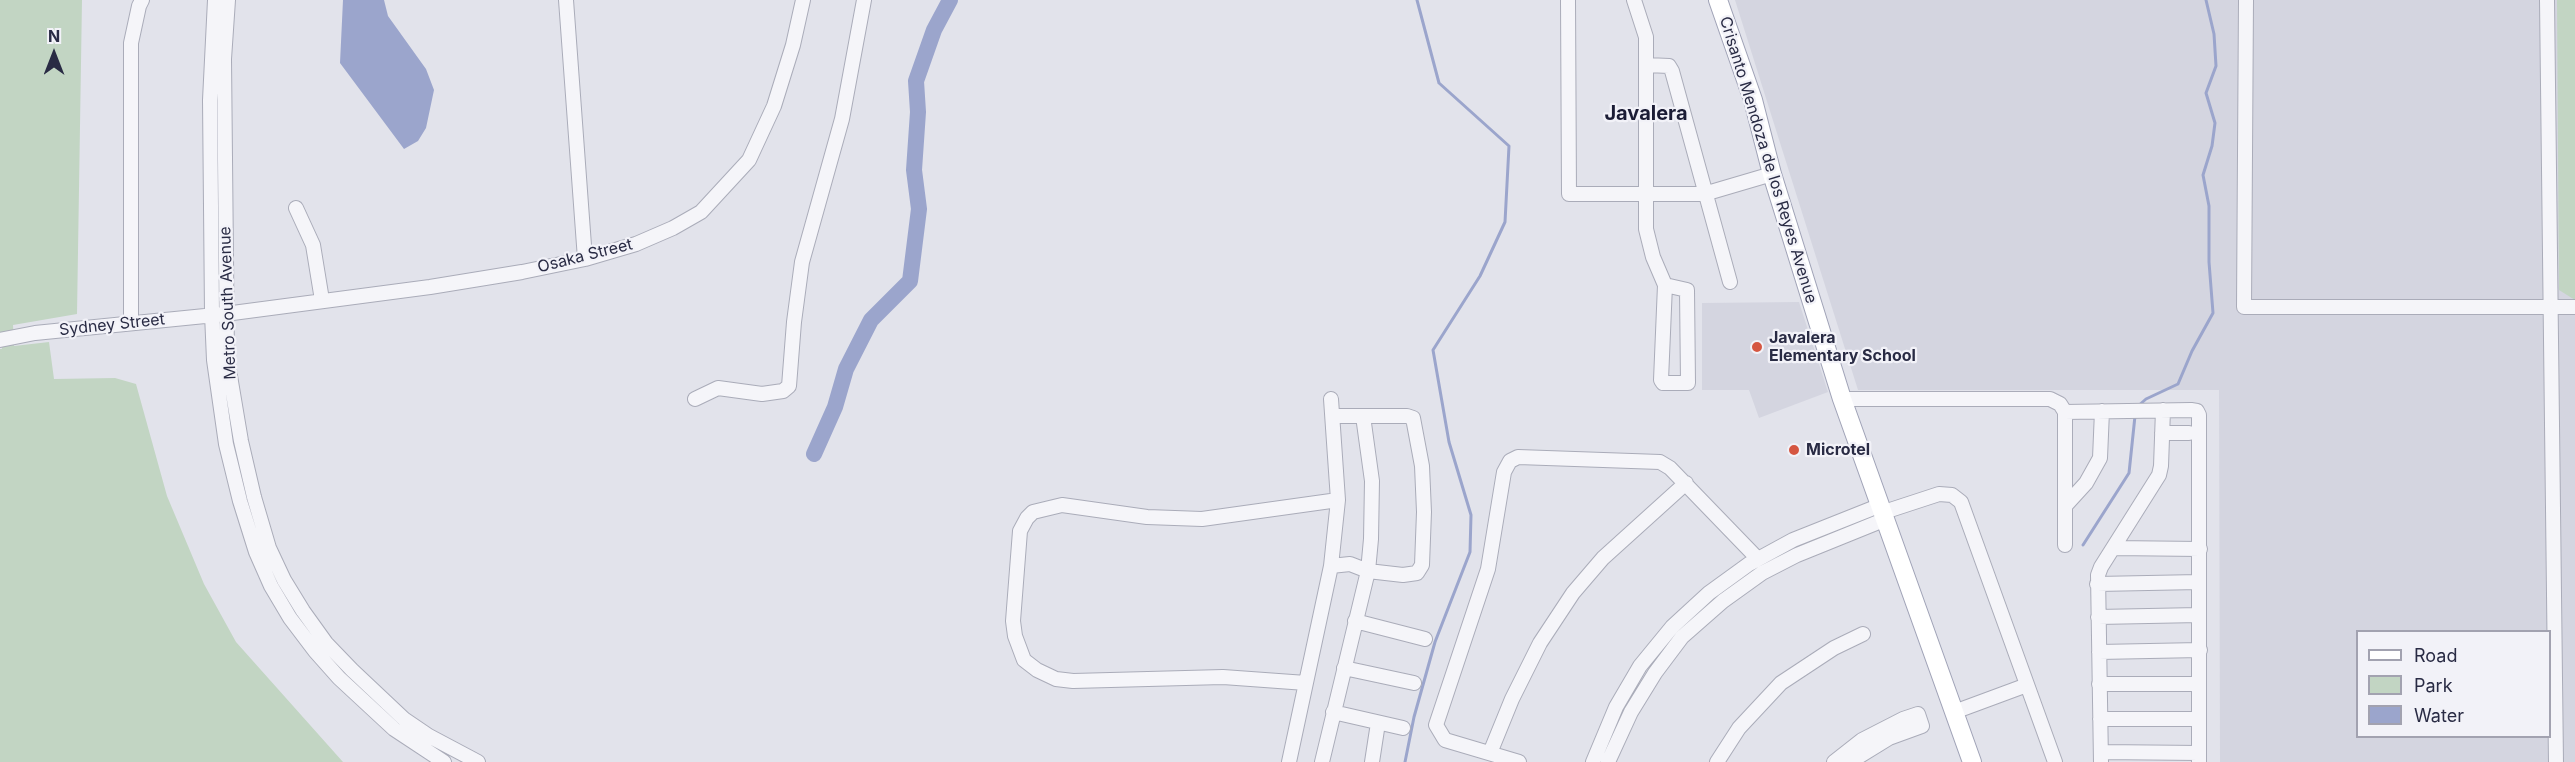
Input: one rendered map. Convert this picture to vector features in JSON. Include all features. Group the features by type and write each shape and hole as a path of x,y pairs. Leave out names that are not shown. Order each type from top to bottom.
{"main road":[{"name":"Crisanto Mendoza de los Reyes Avenue","path":"1718,0 1753,100 1772,174 1842,399 1972,762"}],"street":[{"path":"131,323 131,43 142,0"},
{"name":"Metro South Avenue","path":"215,0 210,100 218,314 241,441 269,548 284,580 326,643 379,698 429,736 478,762"},
{"name":"Metro South Avenue","path":"228,0 224,59 218,314 214,360 226,444 240,501 256,552 271,586 290,618 339,678 394,729 444,762"},
{"path":"566,0 585,259"},
{"name":"Osaka Street","path":"218,314 487,279 585,259 636,244 673,228 701,212 749,160 774,106 795,37 803,0"},
{"path":"695,399 718,388 762,394 783,391 789,386 802,262 842,119 864,0"},
{"path":"1568,0 1568,192 1572,195 1704,194 1772,174"},
{"path":"1634,0 1645,32 1647,65 1646,229 1653,257 1665,285 1661,380 1662,382 1688,382 1687,290 1665,285"},
{"path":"2246,0 2244,308 2575,307"},
{"path":"2547,0 2556,762"},
{"path":"1647,65 1669,66 1672,71 1730,282"},
{"path":"296,208 313,245 322,300"},
{"name":"Sydney Street","path":"0,340 35,333 218,314"},
{"path":"1289,762 1331,566 1338,500 1331,399"},
{"path":"1842,399 2050,399 2063,406 2065,412 2065,545"},
{"path":"2065,412 2102,411 2139,411 2163,411 2195,411 2199,415 2199,758 2101,757 2097,584 2101,567 2159,475 2163,411"},
{"path":"2065,506 2086,483 2100,458 2102,411"},
{"path":"1331,566 1350,564 1368,571 1403,575 1420,570 1424,512 1422,466 1413,418 1407,416 1339,416"},
{"path":"1322,762 1368,571 1372,481 1363,416"},
{"path":"2162,433 2189,433"},
{"path":"1518,762 1445,740 1436,725 1488,570 1506,466 1518,457 1651,460 1670,468 1758,559"},
{"path":"1490,753 1512,699 1540,643 1573,593 1602,558 1686,483"},
{"path":"1593,762 1616,706 1640,666 1672,627 1709,593 1758,559 1793,540 1946,493 1958,498 1964,508 2055,762"},
{"path":"1306,683 1223,677 1073,681 1056,679 1037,670 1024,660 1014,636 1013,621 1020,531 1033,512 1062,505 1147,517 1202,519 1338,500"},
{"path":"1608,762 1631,712 1655,673 1682,637 1723,601 1762,573 1883,512"},
{"path":"2114,548 2200,549"},
{"path":"2097,584 2199,582"},
{"path":"2098,617 2199,615"},
{"path":"1355,621 1425,639"},
{"path":"1717,762 1738,728 1781,683 1834,648 1863,634"},
{"path":"2099,652 2200,650"},
{"path":"1344,668 1414,683"},
{"path":"2099,684 2199,684"},
{"path":"1954,712 2027,685"},
{"path":"1333,712 1403,729"},
{"path":"1834,762 1862,740 1918,714 1922,726 1889,738 1850,762"},
{"path":"2100,719 2199,719"},
{"path":"1372,762 1378,723"}],"shaded area":[{"path":"1735,0 2575,0 2575,762 2220,762 2219,390 1858,390"},
{"name":"Javalera Elementary School","path":"1799,302 1828,392 1759,418 1749,390 1702,390 1702,303"}],"green space":[{"path":"0,0 82,0 77,314 13,325 14,346 49,342 54,379 115,378 136,384 167,496 204,584 236,642 343,762 0,762 0,349 2,349 0,339"},
{"path":"2557,0 2575,0 2575,300 2559,290"}],"water":[{"path":"343,0 384,0 388,16 426,69 434,90 426,128 418,141 404,149 340,63"}],"waterway":[{"path":"814,454 835,407 846,369 871,320 910,281 919,209 914,170 918,112 916,81 934,30 950,0"},
{"path":"1405,762 1414,717 1435,642 1470,552 1471,515 1449,442 1433,350 1480,276 1505,222 1509,146 1439,83 1417,0"},
{"path":"2137,407 2146,399 2178,384 2192,351 2213,313 2209,262 2209,206 2203,175 2212,146 2215,123 2206,93 2216,66 2214,34 2206,0"},
{"path":"2083,545 2129,473 2135,416"}],"place":[{"name":"Javalera Elementary School","path":"1757,347"},
{"name":"Microtel","path":"1794,450"}],"district":[{"name":"Javalera","path":"1646,114"}]}
